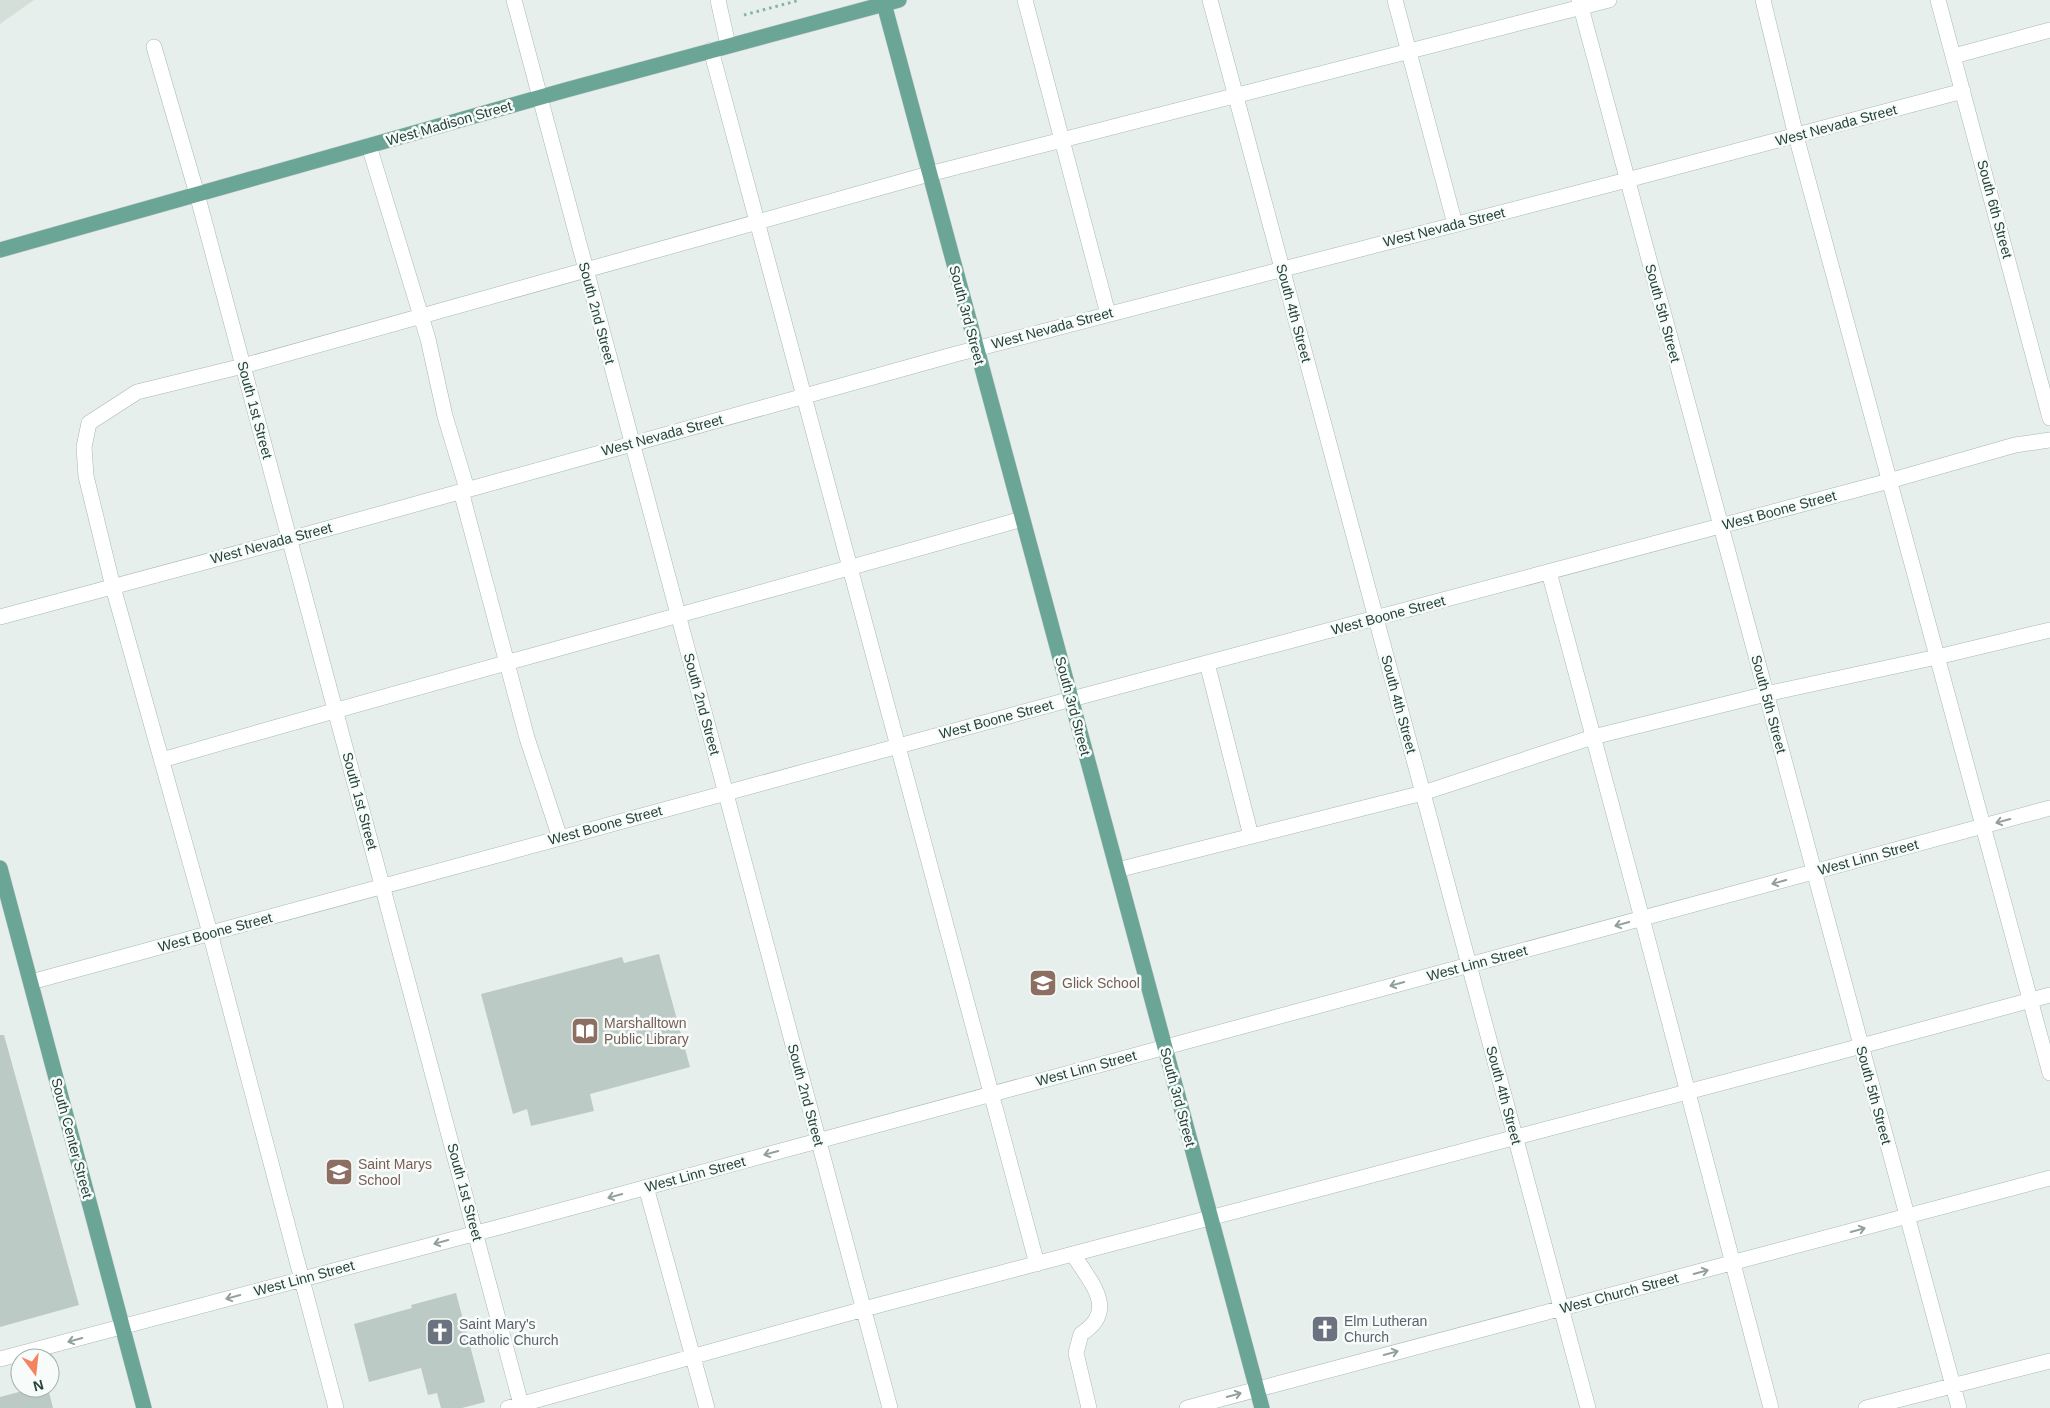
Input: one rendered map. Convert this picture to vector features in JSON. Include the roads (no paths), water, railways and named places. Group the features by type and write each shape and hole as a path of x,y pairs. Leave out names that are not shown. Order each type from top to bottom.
{"main road":[{"name":"West Madison Street","path":"0,250 540,97 883,2 899,0"},
{"name":"South 3rd Street","path":"883,2 1262,1408"},
{"name":"South Center Street","path":"0,868 144,1408"}],"street":[{"name":"South 2nd Street","path":"514,0 890,1408"},
{"path":"718,0 728,45"},
{"path":"1025,0 1108,314"},
{"name":"South 4th Street","path":"1210,0 1588,1408"},
{"path":"1395,0 1455,224"},
{"path":"336,1408 210,933 113,586 86,476 84,447 89,423 137,392 243,366 930,174 1409,51 1580,4 1609,0"},
{"path":"1763,0 1796,136 2050,1073"},
{"name":"South 6th Street","path":"1938,0 2050,418"},
{"name":"South 5th Street","path":"1580,4 1959,1408"},
{"path":"1954,56 2050,30"},
{"name":"South 1st Street","path":"154,47 197,194 476,1233 517,1407"},
{"path":"711,50 1037,1264"},
{"name":"West Nevada Street","path":"0,617 290,539 976,348 1963,91"},
{"path":"369,146 428,339 506,663 560,838"},
{"name":"West Boone Street","path":"31,982 1207,662 1890,481 2015,445 2050,440"},
{"path":"162,760 1022,519"},
{"path":"1549,572 1771,1408"},
{"path":"1117,870 1423,793 1593,737 1766,694 2050,630"},
{"path":"1207,662 1251,836"},
{"name":"West Linn Street","path":"0,1360 2050,808"},
{"path":"517,1407 864,1309 1515,1136 1688,1092 2050,994"},
{"name":"West Church Street","path":"1187,1408 2050,1178"},
{"path":"646,1187 707,1408"},
{"path":"1073,1254 1101,1304 1099,1318 1082,1334 1076,1353 1089,1408"},
{"path":"1866,1408 2050,1361"}],"place":[{"name":"Glick School","path":"1043,983"},
{"name":"Marshalltown Public Library","path":"585,1031"},
{"name":"Saint Marys School","path":"339,1172"},
{"name":"Elm Lutheran Church","path":"1325,1329"},
{"name":"Saint Mary's Catholic Church","path":"440,1332"}]}
